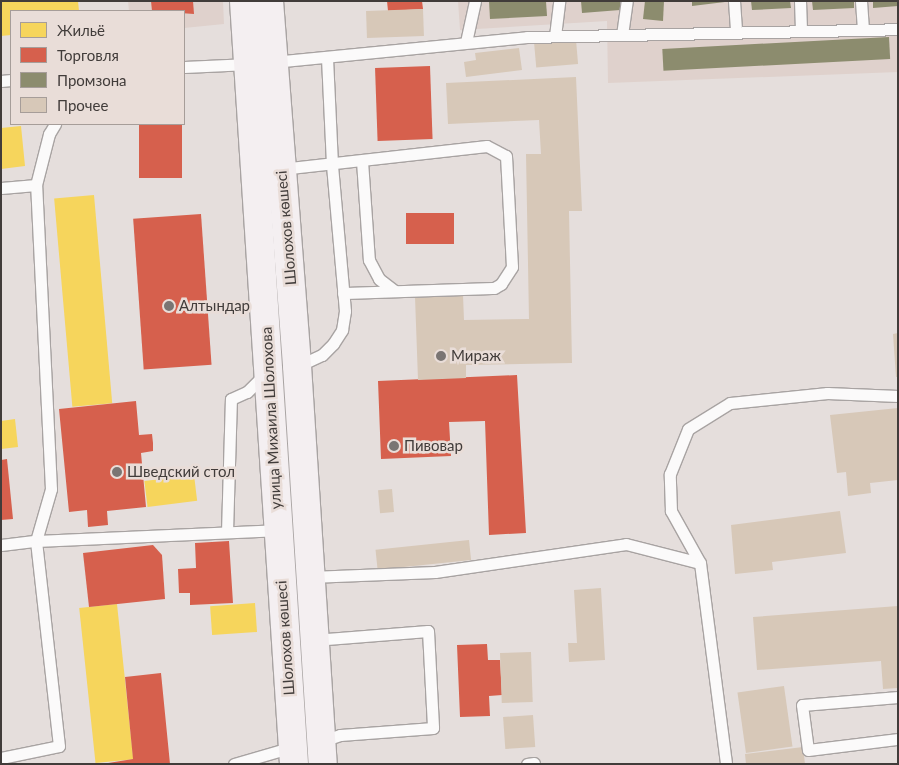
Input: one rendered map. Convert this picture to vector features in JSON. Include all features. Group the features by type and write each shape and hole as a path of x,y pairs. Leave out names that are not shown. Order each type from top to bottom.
{"highway":[{"name":"Шолохов көшесі","path":"244,1 281,169 303,456"},
{"name":"Шолохов көшесі","path":"264,305 259,63 269,1"},
{"name":"улица Михаила Шолохова","path":"264,305 278,530"},
{"name":"улица Михаила Шолохова","path":"303,456 310,577"},
{"name":"Шолохов көшесі","path":"278,530 291,758"},
{"name":"Шолохов көшесі","path":"310,577 314,640 326,758"}],"lane":[{"path":"466,42 475,1"},
{"path":"555,36 559,1"},
{"path":"622,35 627,1"},
{"path":"734,1 736,32"},
{"path":"800,1 801,31"},
{"path":"861,1 863,30"},
{"path":"185,66 259,63 466,42 555,36 898,29"},
{"path":"297,366 322,356 342,330 343,293 332,164 327,57"},
{"path":"1,758 59,746 36,541 51,489 36,185 49,134 54,125"},
{"path":"281,169 487,146 506,156 512,268 508,277 494,288 343,293"},
{"path":"362,161 368,260 379,279 395,291"},
{"path":"1,188 36,185"},
{"path":"227,532 231,399 247,392 269,370"},
{"path":"726,764 700,563 671,512 670,474 678,448 688,429 730,403 827,393 898,396"},
{"path":"1,545 36,541 307,528"},
{"path":"310,577 435,572 626,544 700,563"},
{"path":"314,640 428,631 433,728 340,734 326,758"},
{"path":"898,697 802,705 808,750 898,739"},
{"path":"234,764 291,758"}],"shaded area":[{"path":"128,1 223,1 224,24 185,28 185,10 129,10"},
{"path":"458,1 898,1 898,72 608,83 607,21 460,30"}],"building: Жильё":[{"path":"1,1 78,1 79,10 10,10 10,35 1,36"},
{"path":"21,126 25,166 1,169 1,128"},
{"path":"94,195 112,403 72,407 54,198"},
{"path":"15,419 18,447 1,449 1,421"},
{"path":"194,475 197,501 148,507 144,481"},
{"path":"255,603 257,632 212,635 210,606"},
{"path":"117,604 133,759 96,763 79,608"}],"building: Торговля":[{"path":"151,1 193,1 194,14 185,13 185,10 152,10"},
{"path":"387,1 422,1 423,9 388,11"},
{"path":"430,66 433,139 378,141 375,68"},
{"path":"139,125 182,125 182,178 139,178"},
{"path":"406,213 454,213 454,244 406,244"},
{"path":"201,214 212,365 144,369 133,219"},
{"path":"517,375 526,533 489,535 485,421 449,422 451,456 381,459 378,381"},
{"path":"136,401 139,435 152,434 153,443 153,451 141,453 146,507 107,511 108,525 88,527 87,510 69,512 59,409"},
{"path":"7,459 13,519 1,520 1,460"},
{"path":"229,541 233,603 190,605 190,593 179,593 178,569 196,568 195,543"},
{"path":"153,545 162,555 165,599 89,607 83,553"},
{"path":"487,644 488,660 500,660 502,695 489,696 490,716 460,717 457,645"},
{"path":"161,673 170,764 102,764 133,759 125,677"}],"building: Промзона":[{"path":"489,1 546,1 547,16 490,19"},
{"path":"581,1 620,1 620,10 582,13"},
{"path":"645,1 664,1 663,21 643,19"},
{"path":"692,1 725,1 725,2 692,6"},
{"path":"751,1 790,1 791,8 752,10"},
{"path":"812,1 854,1 854,8 813,10"},
{"path":"873,1 898,1 898,6 873,8"},
{"path":"889,37 890,59 663,71 662,49"}],"building: Прочее":[{"path":"423,9 424,36 367,38 366,11"},
{"path":"576,40 578,64 536,68 534,44"},
{"path":"519,48 522,70 466,77 464,62 476,60 475,53"},
{"path":"576,77 582,211 569,211 572,363 466,365 466,378 418,380 415,297 463,295 464,320 529,319 526,154 541,154 539,120 448,124 446,83"},
{"path":"898,333 898,377 896,377 893,334"},
{"path":"898,408 898,480 870,483 871,493 848,496 846,472 837,473 830,415"},
{"path":"392,489 394,512 380,513 378,490"},
{"path":"840,511 846,553 772,562 773,570 735,574 731,525"},
{"path":"469,540 471,560 378,570 376,550"},
{"path":"601,588 605,660 569,662 568,643 577,643 574,590"},
{"path":"898,606 898,688 883,689 881,661 757,670 753,617"},
{"path":"531,652 533,702 502,703 500,653"},
{"path":"784,686 792,746 746,753 737,693"},
{"path":"533,715 535,747 505,749 503,717"},
{"path":"803,747 805,764 746,764 745,754"}],"place":[{"name":"Алтындар","path":"169,306"},
{"name":"Мираж","path":"441,356"},
{"name":"Пивовар","path":"394,446"},
{"name":"Шведский стол","path":"117,472"}]}
